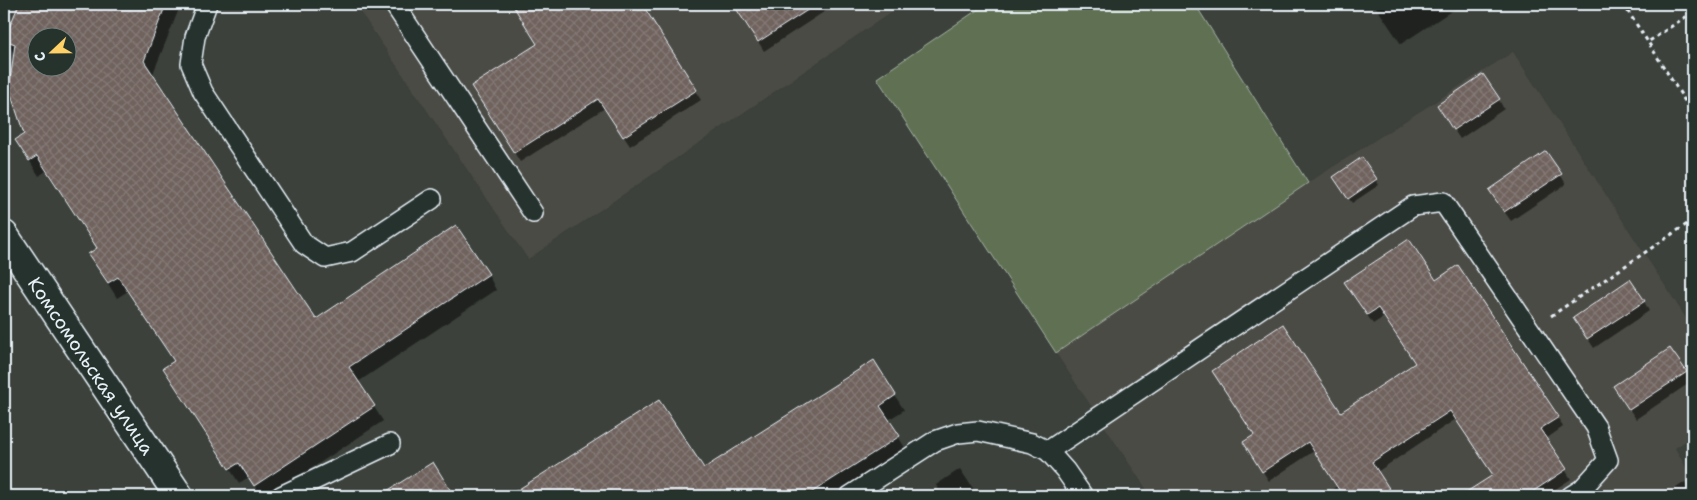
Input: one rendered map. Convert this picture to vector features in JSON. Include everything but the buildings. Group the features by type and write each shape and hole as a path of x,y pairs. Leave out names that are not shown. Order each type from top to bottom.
{"street":[{"name":"Комсомольская улица","path":"4,235 179,496"}],"lane":[{"path":"207,4 195,37 191,64 203,92 304,244 325,258 352,252 432,199"},
{"path":"394,4 533,213"},
{"path":"1048,451 1413,206 1443,202 1596,427 1608,460 1582,489 1571,496"},
{"path":"852,496 935,441 958,432 978,431 1032,443 1048,451 1065,470 1082,496"},
{"path":"281,496 390,444"}],"path":[{"path":"1623,4 1693,114"},
{"path":"1648,42 1693,12"},
{"path":"1530,330 1693,220"}],"shaded area":[{"path":"355,4 903,4 528,259"},
{"path":"1513,52 1693,329 1693,436 1675,448 1693,480 1693,496 1151,496 1056,353 1308,183"}],"green space":[{"path":"986,4 1195,4 1308,183 1056,353 877,78"}]}
